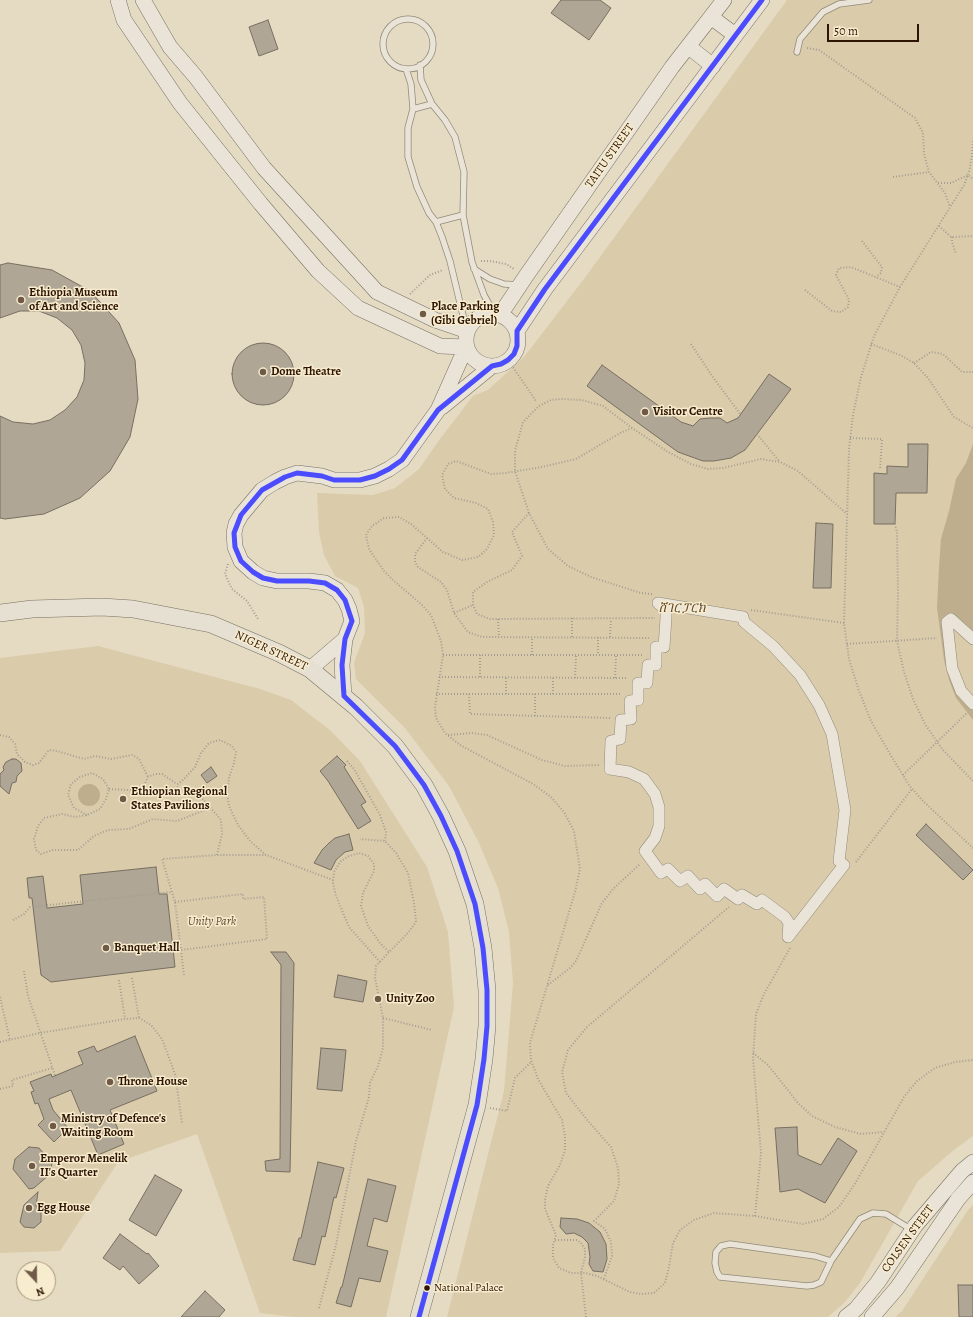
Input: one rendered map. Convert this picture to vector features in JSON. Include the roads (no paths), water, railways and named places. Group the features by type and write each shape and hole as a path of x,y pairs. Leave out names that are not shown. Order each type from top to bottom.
{"main road":[{"path":"118,0 124,20 180,103 261,204 318,271 358,308 440,346 466,347"},
{"path":"143,0 170,47 195,76 264,168 378,292 436,320 467,330"},
{"name":"TAITU STREET","path":"497,314 672,67 724,0"},
{"path":"466,347 470,355 476,361 484,365 492,366 501,364 514,354 517,346 517,331 544,289 762,0"},
{"path":"711,17 735,35"},
{"path":"689,47 712,66"},
{"path":"344,696 342,665 345,639 352,622 345,600 337,590 325,583 309,581 277,581 263,578 253,572 241,561 235,547 234,533 236,524 241,515 262,490 284,477 297,473 322,476 334,480 360,480 375,476 389,469 402,460 438,410 466,347 467,330 471,323 478,317 486,314 497,314 508,319 517,331"},
{"path":"438,410 492,366"},
{"name":"NIGER STREET","path":"0,613 32,609 102,607 134,609 211,624 278,653 310,669 344,696 395,746 424,785 458,851 474,904 483,948 487,990 487,1026 477,1106 419,1317"},
{"path":"310,669 345,639"},
{"name":"COLSEN STEET","path":"846,1317 856,1309 878,1282 912,1230 962,1171 973,1162"},
{"path":"872,1317 897,1288 950,1211 973,1182"}],"street":[{"path":"658,603 743,617 744,622 773,646 800,675 818,705 832,734 845,810 839,861 844,865 788,937 789,923 785,917 762,900 757,904 742,895 738,899 724,889 717,896 705,884 700,889 688,876 680,881 668,869 661,873 648,856 645,851 655,838 659,826 659,807 655,794 644,779 629,772 610,769 610,765 611,740 620,739 621,720 632,719 630,701 638,700 638,683 647,683 648,665 656,665 656,647 664,647 666,610 658,603"},
{"path":"970,708 961,691 952,668 947,622 951,620 973,639"}],"lane":[{"path":"797,52 800,39 824,12 839,4 868,0"},
{"path":"412,19 420,22 430,32 432,49 429,57 420,65 406,69 393,64 387,58 383,48 383,40 386,32 392,25 399,21 412,19"},
{"path":"420,65 421,80 432,104 445,120 455,138 464,172 463,215 472,262 484,295 497,314"},
{"path":"406,69 411,84 413,110 408,128 408,157 417,187 429,213 436,222 450,261 467,330"},
{"path":"413,110 432,104"},
{"path":"436,222 463,215"},
{"path":"474,269 490,279 504,284 519,285"},
{"path":"831,1261 815,1256 730,1244 721,1246 716,1252 715,1264 716,1272 720,1277 807,1286 814,1285 821,1282 831,1261 860,1219 873,1213 886,1214 912,1230"}],"place":[{"name":"Ethiopia Museum of Art and Science","path":"21,300"},
{"name":"Place Parking (Gibi Gebriel)","path":"423,314"},
{"name":"Dome Theatre","path":"263,372"},
{"name":"Visitor Centre","path":"645,412"},
{"name":"Ethiopian Regional States Pavilions","path":"123,799"},
{"name":"Banquet Hall","path":"106,948"},
{"name":"Unity Zoo","path":"378,999"},
{"name":"Throne House","path":"110,1082"},
{"name":"Ministry of Defence's Waiting Room","path":"53,1126"},
{"name":"Emperor Menelik II's Quarter","path":"32,1166"},
{"name":"Egg House","path":"29,1208"},
{"name":"National Palace","path":"427,1288"}],"park label":[{"name":"ሸገር ፓርክ","path":"682,609"},
{"name":"Unity Park","path":"212,922"}]}
